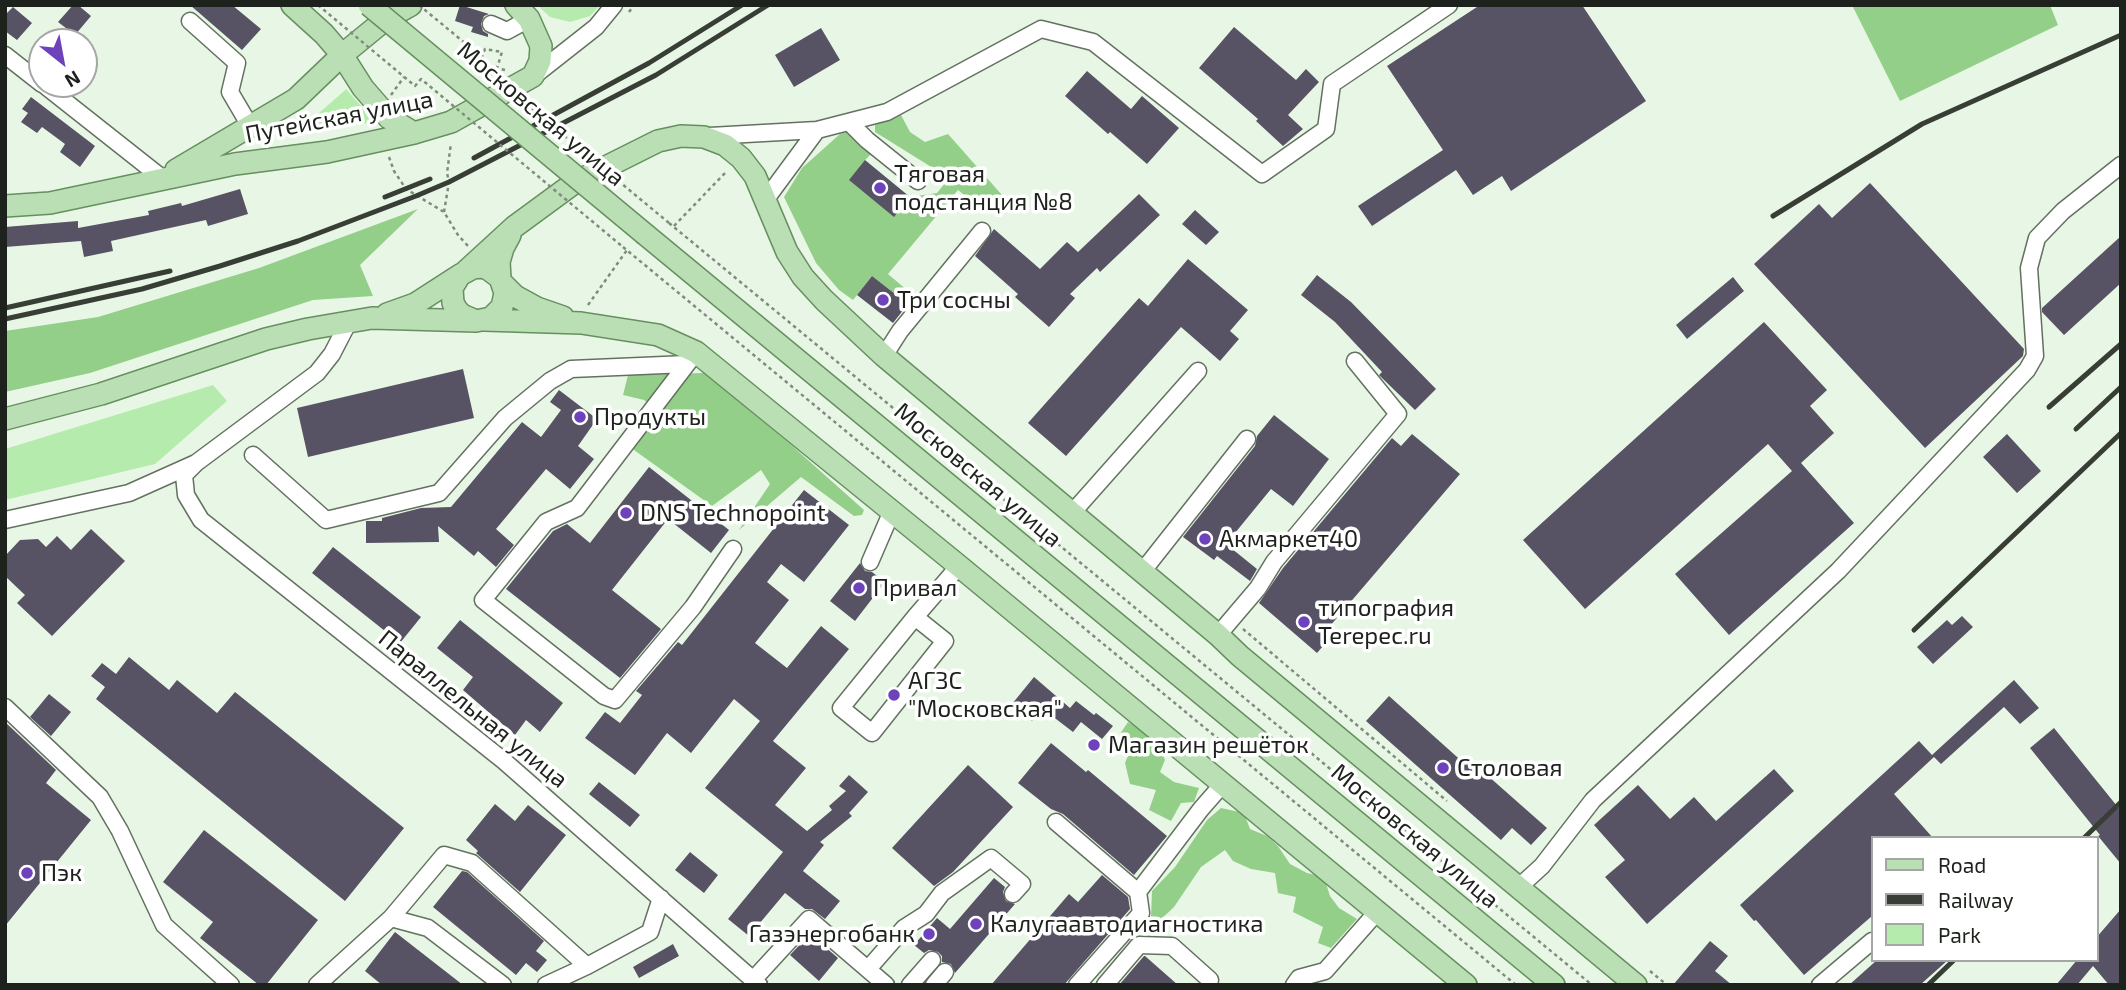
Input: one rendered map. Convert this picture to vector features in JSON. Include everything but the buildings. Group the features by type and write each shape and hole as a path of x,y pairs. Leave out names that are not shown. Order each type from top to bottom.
{"main road":[{"path":"292,5 324,34 342,55 363,88 389,118 414,133"},
{"name":"Московская улица","path":"369,5 1554,985"},
{"name":"Путейская улица","path":"162,178 296,99 342,55 386,19 411,5"},
{"path":"522,12 541,46 540,61 533,76"},
{"name":"Путейская улица","path":"5,206 50,203 162,178 235,164 327,152 414,133 451,122 533,76"},
{"path":"372,318 415,304 463,273 514,228 574,183 658,141 681,136 704,137 725,145 741,158 755,176 787,252 803,277 884,356 1636,985"},
{"path":"514,228 499,261 502,282 505,293 502,307 491,318 480,320 462,315 453,303 452,288 463,273 481,267 495,273 502,282 515,296 537,308 658,335 692,358 892,512 1466,985"},
{"path":"5,419 101,394 266,339 349,321 372,318 582,318"}],"street":[{"name":"Путейская улица","path":"533,76 596,27 614,5"},
{"path":"704,137 817,130 887,112 1041,29 1093,42 1262,174 1326,129 1332,84 1449,5"},
{"path":"491,24 507,31 522,12"},
{"path":"190,21 237,63 230,92 250,126"},
{"path":"5,55 28,73"},
{"path":"60,98 162,178"},
{"path":"849,122 918,181"},
{"path":"766,199 817,130"},
{"path":"1519,887 1542,866 1593,800 1838,571 2027,370 2035,356 2029,268 2037,238 2063,211 2121,164"},
{"path":"884,356 900,331 982,231"},
{"path":"5,520 129,493 196,463 317,373 332,354 349,321"},
{"path":"253,455 326,520 439,493 505,418 550,381 571,369 692,358"},
{"path":"692,358 577,508 546,522 483,600 604,696 615,700 694,607 733,549"},
{"path":"1218,635 1258,588 1274,562 1398,414 1355,361"},
{"path":"1072,513 1198,371"},
{"path":"1142,572 1247,439"},
{"name":"Параллельная улица","path":"196,463 184,475 186,495 201,520 504,761 756,982"},
{"path":"870,562 892,512"},
{"path":"915,617 946,641 872,733 841,708 915,617 959,566"},
{"path":"5,707 100,797 120,831 164,925 231,985"},
{"path":"1138,892 1222,785"},
{"path":"1056,822 1138,892 1141,913 1077,985"},
{"path":"317,985 391,918 444,855 472,863 587,966"},
{"path":"868,969 904,928 926,914 942,893 991,858 1005,878 1023,884 1013,894"},
{"path":"546,985 650,932 661,898"},
{"path":"1294,985 1299,978 1325,971 1377,912"},
{"path":"391,918 428,928 503,985"},
{"path":"756,982 809,919 886,985"},
{"path":"1820,985 1870,944"},
{"path":"1105,985 1139,945 1172,946 1211,983"},
{"path":"910,985 932,960"},
{"path":"934,985 945,972"}],"path":[{"path":"318,5 415,86 421,79 1516,985"},
{"path":"419,5 472,49 467,55 1592,985"},
{"path":"479,65 485,49 502,52 498,68"},
{"path":"399,101 391,95 404,77"},
{"path":"407,106 423,97"},
{"path":"444,212 449,183 447,173 451,141"},
{"path":"388,153 394,171 406,188 444,212 468,246"},
{"path":"674,226 731,167"},
{"path":"582,318 625,249"}],"green space":[{"path":"537,5 600,5 590,16 570,22 550,17"},
{"path":"1852,5 2050,5 2058,25 1900,101"},
{"path":"346,89 375,122 296,133 343,92"},
{"path":"901,115 910,132 925,142 948,134 1009,203 990,213 958,190 888,274 914,296 908,304 872,276 853,300 839,290 816,263 784,197 802,168 840,134 852,131 874,151 865,160 894,216 910,197 937,193 949,178 875,132 875,125"},
{"path":"418,209 360,265 373,296 313,300 90,373 5,392 5,331 98,317 259,268"},
{"path":"704,373 864,510 862,515 854,516 801,477 739,530 770,484 761,470 712,506 634,450 629,432 662,423 663,416 644,400 623,395 628,375"},
{"path":"213,385 227,401 155,464 5,500 5,449"},
{"path":"1128,722 1156,737 1165,760 1160,772 1174,782 1199,788 1194,802 1181,803 1171,821 1149,810 1156,790 1130,784 1125,763 1131,748 1120,734"},
{"path":"1221,808 1244,813 1250,829 1267,836 1278,846 1290,864 1307,873 1324,877 1330,896 1339,908 1357,919 1331,948 1318,943 1323,927 1293,912 1296,897 1278,893 1275,873 1251,869 1233,861 1225,850 1201,867 1174,907 1157,923 1151,918 1152,891 1175,867 1207,820"}],"railway":[{"path":"474,158 649,63 742,5"},
{"path":"5,319 142,289 220,266 298,241 416,196 449,182 656,75 768,5"},
{"path":"1773,216 1922,124 2121,35"},
{"path":"385,197 430,179"},
{"path":"5,308 170,271"},
{"path":"2049,407 2121,344"},
{"path":"2076,429 2121,387"},
{"path":"1914,630 2121,433"},
{"path":"2086,836 2121,802"},
{"path":"1928,985 1952,962"}],"place":[{"name":"Тяговая подстанция №8","path":"880,188"},
{"name":"Три сосны","path":"883,300"},
{"name":"Продукты","path":"580,417"},
{"name":"DNS Technopoint","path":"626,513"},
{"name":"Акмаркет40","path":"1205,539"},
{"name":"Привал","path":"859,588"},
{"name":"типография Terepec.ru","path":"1304,622"},
{"name":"АГЗС \"Московская\"","path":"894,695"},
{"name":"Магазин решёток","path":"1094,745"},
{"name":"Столовая","path":"1443,768"},
{"name":"Пэк","path":"27,873"},
{"name":"Калугаавтодиагностика","path":"976,924"},
{"name":"Газэнергобанк","path":"929,934"}]}
